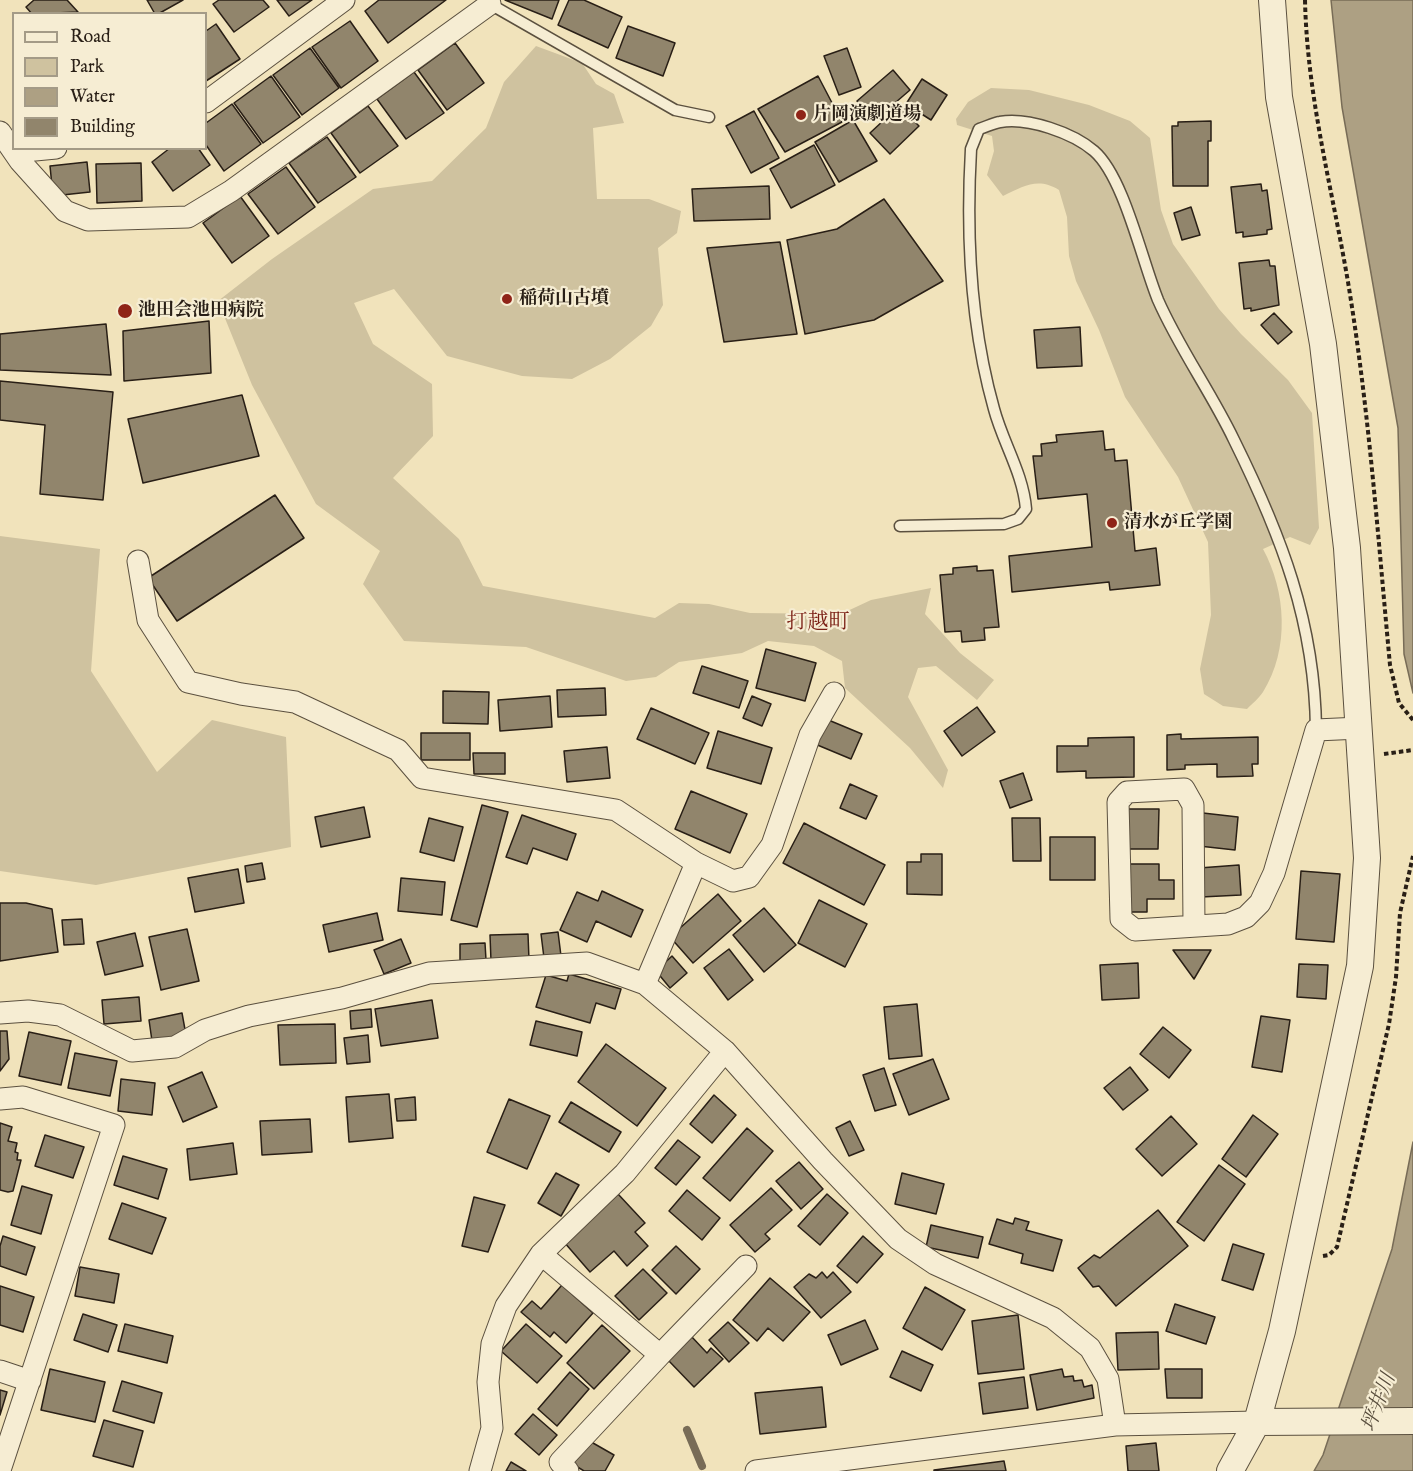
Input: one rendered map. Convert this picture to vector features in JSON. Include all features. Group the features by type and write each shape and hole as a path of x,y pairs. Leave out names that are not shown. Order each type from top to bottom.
{"street":[{"path":"207,101 344,0"},
{"path":"1230,1471 1257,1422 1282,1331 1360,966 1367,858 1347,548 1323,344 1279,97 1272,0"},
{"path":"14,152 65,211 88,220 188,217 231,190 490,2"},
{"path":"0,132 12,149"},
{"path":"14,152 35,150"},
{"path":"138,561 147,620 188,681 241,694 295,702 398,750 422,778 616,810 696,863 733,881 749,877 772,845 810,735 834,693"},
{"path":"1194,926 1193,805 1184,789 1127,792 1118,802 1121,919 1135,930 1228,924 1246,917 1260,903 1274,873 1316,730 1360,728"},
{"path":"645,984 696,863"},
{"path":"0,1013 28,1011 60,1015 132,1051 175,1047 205,1030 249,1016 342,998 429,973 587,963 645,984 724,1051 898,1239 935,1264 1053,1318 1090,1348 1108,1379 1115,1425"},
{"path":"480,1471 492,1428 488,1382 492,1344 506,1306 541,1254 625,1173 724,1051"},
{"path":"0,1099 23,1097 114,1125 0,1470"},
{"path":"541,1254 660,1355"},
{"path":"568,1471 560,1462 746,1266"},
{"path":"0,1371 30,1381"},
{"path":"756,1471 1115,1425 1413,1421"}],"lane":[{"path":"490,2 675,110 709,117"},
{"path":"900,526 1004,524 1018,519 1026,509 1025,491 994,411 976,332 971,299 971,149 979,129 1001,122 1039,124 1064,133 1093,150 1105,163 1129,217 1158,300 1234,440 1288,563 1304,617 1316,691 1316,730"}],"path":[{"path":"1305,0 1314,107 1348,282 1366,411 1390,665 1399,703 1413,720"},
{"path":"1299,1254 1329,1255 1337,1247 1389,1024 1396,977 1400,913 1413,855"}],"green space":[{"path":"536,46 582,63 596,84 614,94 624,123 593,128 597,199 649,199 681,211 677,233 658,248 663,305 651,326 610,359 572,379 522,376 447,356 394,289 354,303 373,344 432,384 433,436 393,478 459,539 483,586 655,618 679,603 709,604 750,613 841,614 871,600 931,588 925,614 960,653 994,680 977,700 936,666 918,668 908,697 948,770 943,788 910,748 845,688 842,661 814,646 768,641 742,653 679,662 656,677 626,681 526,647 404,641 363,584 380,551 316,504 252,385 218,301 272,259 373,189 432,181 486,128 504,82"},
{"path":"991,88 1029,90 1089,105 1130,121 1150,138 1161,210 1173,244 1219,309 1288,380 1312,413 1319,528 1310,545 1290,537 1263,549 1271,565 1280,601 1281,639 1272,675 1261,694 1247,709 1223,706 1204,694 1200,669 1211,615 1208,542 1178,477 1125,397 1099,330 1076,281 1069,256 1067,217 1059,190 1044,184 1031,184 1003,196 987,175 994,151 992,136 957,125 956,119 968,102"},
{"path":"0,536 100,549 91,671 157,772 212,720 286,737 291,847 96,885 0,871"}],"water":[{"path":"1331,0 1413,0 1413,693 1404,654 1398,428 1342,107"},
{"name":"坪井川","path":"1413,1142 1413,1471 1314,1471 1323,1455 1392,1249"}],"building":[{"path":"34,0 67,0 78,12 30,12 26,7"},
{"path":"147,0 183,0 162,12 154,12"},
{"path":"219,0 263,0 269,7 234,32 213,4"},
{"path":"277,0 312,0 289,16"},
{"path":"379,0 446,0 388,43 365,11"},
{"path":"505,0 559,0 552,19"},
{"path":"569,0 584,0 622,17 608,48 558,25"},
{"path":"350,21 378,61 341,88 312,47"},
{"path":"216,24 240,59 207,80 207,30"},
{"path":"628,26 675,43 663,76 616,58"},
{"path":"455,43 484,83 447,110 418,70"},
{"path":"310,48 339,88 302,115 273,75"},
{"path":"847,48 861,87 839,95 824,56"},
{"path":"893,70 910,90 874,121 857,101"},
{"path":"414,72 444,113 406,139 377,99"},
{"path":"271,76 300,117 263,143 234,103"},
{"name":"片岡演劇道場","path":"818,76 842,122 785,152 758,109"},
{"path":"922,79 947,95 931,120 906,104"},
{"path":"232,104 261,144 224,171 207,146 207,122"},
{"path":"368,106 398,146 360,173 331,133"},
{"path":"899,106 919,126 890,154 870,133"},
{"path":"754,111 779,158 751,173 726,126"},
{"path":"853,120 877,161 839,182 815,142"},
{"path":"1211,121 1211,141 1208,141 1208,186 1173,186 1172,126 1178,126 1178,122"},
{"path":"327,137 356,177 318,203 289,163"},
{"path":"814,145 835,185 791,208 770,169"},
{"path":"167,150 199,150 210,165 173,191 152,162"},
{"path":"87,162 90,192 53,196 50,166"},
{"path":"141,163 142,201 97,203 96,164"},
{"path":"286,167 315,207 278,234 248,194"},
{"path":"1261,184 1262,191 1267,190 1272,229 1267,230 1267,234 1243,237 1243,232 1236,233 1231,187"},
{"path":"769,186 770,219 694,221 692,189"},
{"path":"240,196 269,236 232,263 203,223"},
{"path":"884,199 943,281 874,320 805,334 787,240 837,229"},
{"path":"1191,207 1200,235 1182,240 1174,213"},
{"path":"780,242 797,334 724,342 707,248"},
{"path":"1269,260 1270,266 1275,266 1279,305 1251,311 1251,308 1244,309 1239,263"},
{"path":"1274,313 1292,332 1278,344 1261,325"},
{"path":"209,321 211,373 124,381 123,331"},
{"path":"106,324 111,375 0,370 0,334"},
{"path":"1080,327 1082,366 1037,368 1034,330"},
{"path":"0,381 113,392 103,500 40,494 45,425 0,420"},
{"path":"242,395 259,456 143,483 128,419"},
{"name":"清水が丘学園","path":"1103,431 1105,450 1114,449 1115,461 1127,460 1135,551 1156,548 1160,585 1110,590 1109,582 1012,592 1009,556 1092,547 1087,494 1038,499 1033,456 1042,456 1041,444 1057,442 1056,435"},
{"path":"275,495 304,538 177,621 148,578"},
{"path":"977,566 977,571 993,570 999,627 984,628 985,640 962,642 961,631 945,632 940,575 953,574 953,568"},
{"path":"766,649 816,663 805,701 756,688"},
{"path":"702,666 748,681 739,708 693,693"},
{"path":"605,688 606,715 558,717 557,690"},
{"path":"443,691 489,692 488,724 443,723"},
{"path":"550,696 552,727 500,731 498,700"},
{"path":"752,696 771,704 762,726 743,718"},
{"path":"977,707 995,732 962,756 944,731"},
{"path":"651,708 709,733 695,764 637,739"},
{"path":"826,719 862,734 851,759 815,744"},
{"path":"718,731 772,748 761,784 707,768"},
{"path":"421,733 470,733 470,760 421,760"},
{"path":"1181,734 1181,739 1258,737 1258,764 1252,764 1253,776 1217,777 1217,764 1185,765 1185,769 1167,770 1167,735"},
{"path":"1134,737 1134,777 1086,778 1086,771 1057,772 1057,746 1088,746 1088,738"},
{"path":"607,747 610,778 567,782 564,751"},
{"path":"473,753 505,753 505,774 474,774"},
{"path":"1023,773 1032,800 1010,808 1000,781"},
{"path":"850,784 877,796 866,819 840,808"},
{"path":"691,791 747,814 730,853 675,829"},
{"path":"482,805 508,812 477,927 451,920"},
{"path":"364,807 370,837 321,847 315,817"},
{"path":"1123,809 1159,809 1158,849 1123,849"},
{"path":"1203,813 1238,817 1235,850 1199,846"},
{"path":"522,815 576,834 567,860 533,848 527,864 506,857"},
{"path":"429,818 463,827 454,861 420,852"},
{"path":"1012,818 1040,818 1041,861 1013,861"},
{"path":"804,823 885,865 864,905 783,863"},
{"path":"1050,837 1095,837 1095,880 1050,880"},
{"path":"921,854 942,854 942,895 907,894 907,862 921,862"},
{"path":"262,863 265,879 247,882 245,866"},
{"path":"1126,864 1159,864 1159,880 1174,880 1174,899 1147,899 1147,912 1126,912"},
{"path":"1239,865 1241,895 1201,897 1199,868"},
{"path":"238,869 244,903 195,912 188,878"},
{"path":"1301,871 1340,874 1334,942 1296,939"},
{"path":"401,878 445,882 442,915 398,911"},
{"path":"602,891 643,910 631,937 596,921 587,942 560,930 577,892 598,901"},
{"path":"718,894 741,921 693,963 670,937"},
{"path":"819,900 867,924 845,967 798,943"},
{"path":"0,903 26,903 52,909 58,952 0,961"},
{"path":"764,908 796,945 764,972 733,935"},
{"path":"377,913 383,940 329,952 323,925"},
{"path":"82,919 84,944 64,945 62,920"},
{"path":"187,929 199,981 161,990 149,937"},
{"path":"558,932 561,956 544,958 541,934"},
{"path":"135,933 143,966 105,975 97,942"},
{"path":"528,934 529,960 491,961 490,935"},
{"path":"401,939 411,963 384,974 374,950"},
{"path":"485,943 486,960 460,961 460,944"},
{"path":"729,949 753,980 728,1000 704,968"},
{"path":"1173,950 1211,950 1194,979"},
{"path":"672,956 687,973 670,988 656,971"},
{"path":"1138,963 1139,998 1102,1000 1100,965"},
{"path":"1299,964 1328,965 1326,999 1297,997"},
{"path":"569,974 621,989 615,1009 596,1003 590,1023 536,1007 546,975 567,981"},
{"path":"139,997 141,1021 104,1024 102,1000"},
{"path":"432,1000 438,1038 381,1046 375,1009"},
{"path":"917,1004 922,1056 889,1059 884,1007"},
{"path":"371,1009 372,1027 351,1029 350,1011"},
{"path":"182,1013 186,1035 152,1041 149,1020"},
{"path":"1261,1016 1290,1020 1282,1072 1252,1067"},
{"path":"536,1021 582,1032 577,1056 530,1045"},
{"path":"335,1024 336,1063 280,1065 278,1025"},
{"path":"1163,1027 1191,1050 1169,1078 1140,1054"},
{"path":"0,1031 7,1031 9,1059 0,1071"},
{"path":"29,1032 71,1041 61,1085 19,1076"},
{"path":"368,1035 370,1062 347,1064 344,1038"},
{"path":"606,1044 666,1088 637,1126 578,1082"},
{"path":"75,1053 117,1061 110,1096 68,1088"},
{"path":"933,1059 949,1099 909,1115 893,1074"},
{"path":"1130,1067 1148,1090 1123,1110 1104,1088"},
{"path":"884,1068 896,1105 875,1111 863,1075"},
{"path":"202,1072 217,1107 183,1122 168,1087"},
{"path":"121,1079 155,1083 152,1115 118,1111"},
{"path":"389,1094 393,1138 349,1142 346,1097"},
{"path":"714,1095 736,1115 712,1143 690,1124"},
{"path":"415,1097 416,1120 397,1121 395,1099"},
{"path":"509,1099 550,1116 527,1169 487,1152"},
{"path":"571,1102 621,1132 609,1152 559,1122"},
{"path":"1253,1115 1278,1134 1246,1177 1222,1159"},
{"path":"1171,1116 1197,1144 1162,1176 1136,1149"},
{"path":"310,1119 312,1152 262,1155 260,1121"},
{"path":"850,1121 864,1150 849,1156 836,1128"},
{"path":"0,1123 12,1127 8,1141 17,1143 15,1152 18,1153 17,1160 21,1160 13,1191 8,1192 0,1190"},
{"path":"747,1128 773,1151 730,1201 703,1178"},
{"path":"45,1135 84,1147 73,1178 35,1166"},
{"path":"678,1140 700,1157 676,1185 655,1168"},
{"path":"233,1143 237,1174 190,1180 187,1149"},
{"path":"123,1156 167,1169 158,1199 114,1185"},
{"path":"799,1162 823,1189 801,1209 776,1181"},
{"path":"1219,1165 1245,1184 1204,1241 1177,1222"},
{"path":"556,1173 579,1185 561,1216 538,1203"},
{"path":"902,1173 944,1184 936,1214 895,1204"},
{"path":"22,1186 52,1195 41,1234 11,1225"},
{"path":"771,1188 792,1210 765,1234 770,1239 755,1252 730,1225"},
{"path":"687,1190 720,1218 702,1240 669,1211"},
{"path":"618,1194 645,1223 635,1232 648,1246 627,1266 614,1251 590,1272 564,1242"},
{"path":"827,1194 848,1213 820,1245 798,1226"},
{"path":"474,1197 505,1205 488,1252 462,1246"},
{"path":"122,1203 166,1218 152,1254 109,1239"},
{"path":"1158,1210 1188,1246 1116,1306 1099,1286 1093,1287 1078,1268 1094,1255 1100,1258"},
{"path":"1015,1218 1029,1222 1026,1230 1062,1240 1053,1271 1021,1263 1023,1254 989,1244 997,1219 1013,1224"},
{"path":"931,1225 983,1237 978,1258 926,1247"},
{"path":"3,1236 35,1247 26,1275 0,1266 0,1246"},
{"path":"863,1236 883,1254 857,1283 837,1266"},
{"path":"1233,1244 1264,1254 1253,1290 1222,1280"},
{"path":"676,1246 700,1269 676,1294 652,1270"},
{"path":"80,1267 119,1274 114,1303 75,1296"},
{"path":"643,1269 667,1293 639,1320 615,1296"},
{"path":"822,1272 827,1278 833,1272 851,1292 821,1318 794,1287 809,1274 816,1278"},
{"path":"770,1278 810,1312 783,1341 768,1328 757,1341 733,1320"},
{"path":"562,1285 593,1313 566,1343 554,1332 550,1337 521,1312 532,1301 541,1309"},
{"path":"0,1286 34,1297 23,1332 0,1325"},
{"path":"925,1287 965,1310 942,1350 903,1328"},
{"path":"1175,1304 1215,1317 1206,1344 1166,1331"},
{"path":"83,1314 117,1325 108,1352 74,1340"},
{"path":"1018,1315 1024,1369 978,1374 972,1321"},
{"path":"865,1320 878,1349 841,1365 828,1335"},
{"path":"728,1322 749,1343 729,1362 709,1340"},
{"path":"125,1324 173,1336 167,1363 118,1351"},
{"path":"526,1324 562,1356 537,1383 501,1351"},
{"path":"602,1325 630,1351 594,1389 567,1363"},
{"path":"1158,1332 1159,1369 1118,1370 1116,1333"},
{"path":"691,1336 707,1353 711,1348 723,1359 694,1387 668,1360"},
{"path":"902,1351 933,1365 921,1391 890,1377"},
{"path":"50,1369 105,1382 95,1422 41,1410"},
{"path":"1062,1369 1064,1377 1073,1376 1074,1381 1082,1380 1084,1387 1092,1385 1094,1398 1037,1410 1030,1375"},
{"path":"1165,1369 1202,1369 1202,1398 1167,1398"},
{"path":"570,1372 589,1389 557,1426 538,1409"},
{"path":"1024,1377 1028,1408 983,1414 979,1383"},
{"path":"122,1381 162,1393 154,1423 113,1411"},
{"path":"822,1387 826,1427 760,1434 755,1393"},
{"path":"0,1390 7,1392 0,1415"},
{"path":"533,1414 557,1435 539,1455 515,1434"},
{"path":"104,1420 143,1431 133,1467 93,1456"},
{"path":"586,1439 614,1455 605,1471 584,1471 571,1463"},
{"path":"1156,1443 1159,1471 1128,1471 1126,1446"},
{"path":"1004,1461 1006,1471 934,1471 934,1470"},
{"path":"511,1462 526,1471 506,1471"}],"waterway":[{"path":"687,1430 702,1466"}],"place":[{"name":"片岡演劇道場","path":"801,115"},
{"name":"稲荷山古墳","path":"507,299"},
{"name":"池田会池田病院","path":"125,311"},
{"name":"清水が丘学園","path":"1112,523"}],"district":[{"name":"打越町","path":"818,624"}]}
